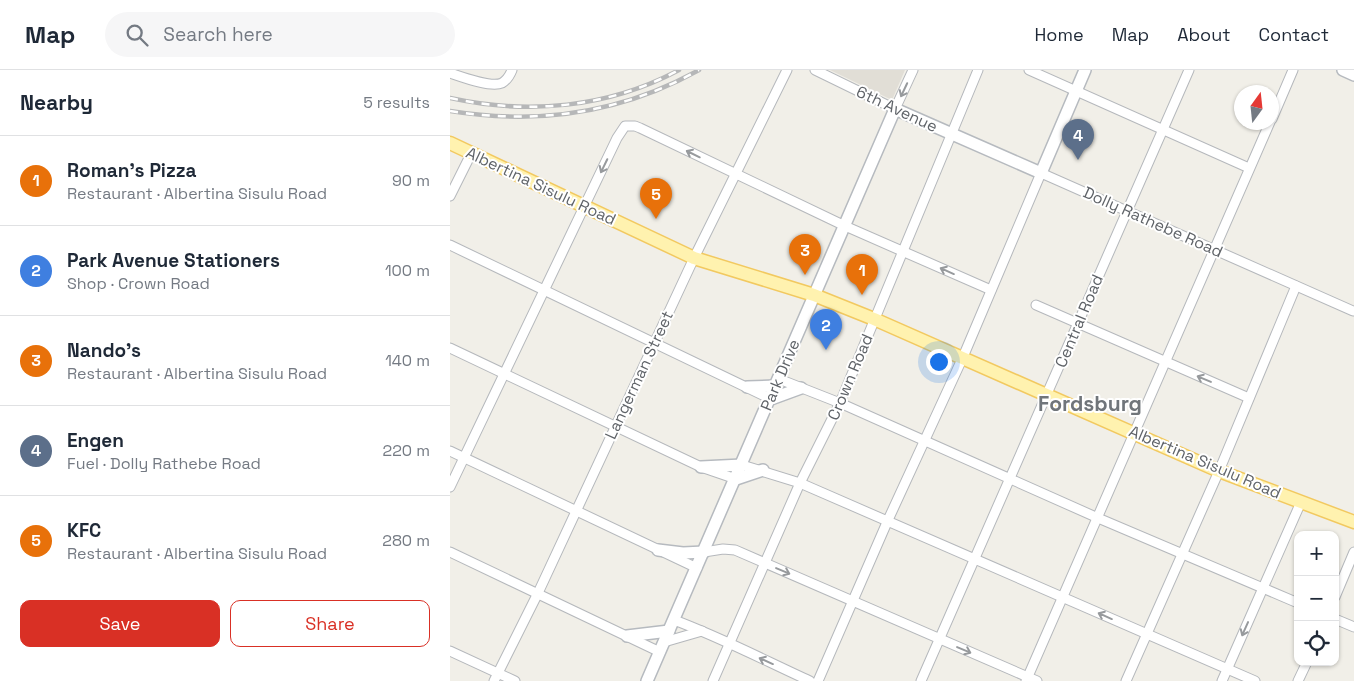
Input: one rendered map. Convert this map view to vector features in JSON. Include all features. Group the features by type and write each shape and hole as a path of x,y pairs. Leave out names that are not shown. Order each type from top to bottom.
{"main road":[{"name":"Albertina Sisulu Road","path":"450,143 694,258 814,295 963,357 1219,470 1354,522"}],"street":[{"path":"450,74 495,84 504,81 512,70"},
{"name":"Langerman Street","path":"496,677 538,593 614,426 694,258 787,70"},
{"name":"6th Avenue","path":"815,70 952,134"},
{"name":"Park Drive","path":"648,681 913,70"},
{"name":"Crown Road","path":"713,681 800,483 840,403 978,70"},
{"path":"1029,70 1249,168"},
{"path":"818,681 888,520 963,357 1085,70"},
{"name":"Central Road","path":"921,681 1189,70"},
{"path":"1279,103 1293,70"},
{"path":"1342,70 1354,76"},
{"path":"450,487 617,138 625,126 640,128 845,226 991,290"},
{"path":"658,550 704,552 729,549 853,601 1031,680 1063,597 1266,130"},
{"name":"Dolly Rathebe Road","path":"952,134 1353,310"},
{"path":"450,196 472,154"},
{"path":"450,245 771,399 801,388"},
{"path":"1126,681 1219,470 1296,286"},
{"path":"1036,305 1249,398"},
{"path":"450,348 701,468 736,479 763,470"},
{"path":"747,387 777,383 801,388 840,403 1098,518 1294,601"},
{"path":"450,451 697,568"},
{"path":"701,468 742,464 800,483 1255,681"},
{"path":"1222,681 1301,502"},
{"path":"450,552 627,636 667,636 702,631 807,680"},
{"path":"1339,588 1354,552"},
{"path":"1339,621 1354,627"},
{"path":"627,636 667,636 702,631"},
{"path":"450,651 496,677 515,681"},
{"path":"1298,681 1304,666"}],"shaded area":[{"path":"830,70 905,70 892,100"}],"railway":[{"path":"450,98 509,106 567,105 624,93 652,83 679,70"},
{"path":"450,111 515,117 547,116 578,112 640,97 670,85 699,70"}],"place":[{"name":"Engen","path":"1078,160"},
{"name":"KFC","path":"656,219"},
{"name":"Nando's","path":"805,275"},
{"name":"Roman's Pizza","path":"862,295"},
{"name":"Park Avenue Stationers","path":"826,350"}],"district":[{"name":"Fordsburg","path":"1090,403"}]}
